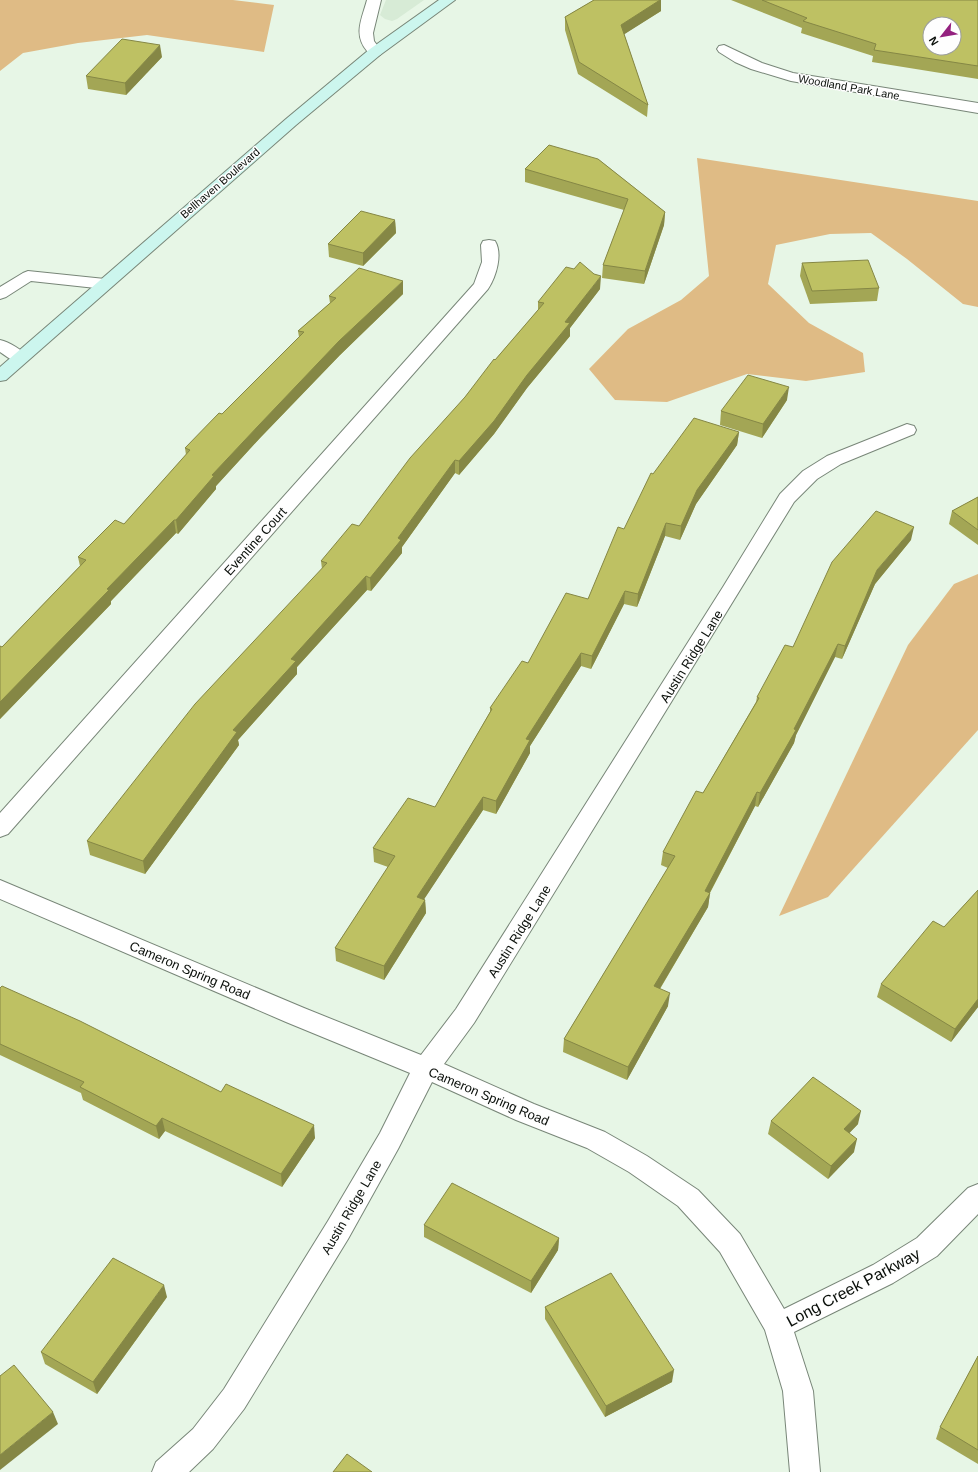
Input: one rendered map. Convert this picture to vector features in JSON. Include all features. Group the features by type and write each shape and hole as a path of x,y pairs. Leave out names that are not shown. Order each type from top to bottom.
{"main road":[{"name":"Bellhaven Boulevard","path":"0,376 291,122 375,52 416,21 448,0"}],"street":[{"path":"374,0 366,32 367,42 375,52"},
{"name":"Woodland Park Lane","path":"724,49 740,60 802,80 978,108"},
{"name":"Eventine Court","path":"0,828 482,286 490,262 489,245"},
{"name":"Austin Ridge Lane","path":"167,1472 203,1439 234,1399 338,1230 389,1142 426,1068 465,1016 728,596 787,498 810,475 834,460 907,430"},
{"name":"Cameron Spring Road","path":"0,889 287,1012 426,1068 525,1112 596,1140 638,1164 688,1198 730,1243 778,1326 798,1391 805,1472"},
{"name":"Long Creek Parkway","path":"778,1326 884,1274 927,1247 978,1196"}],"lane":[{"path":"0,294 28,276 105,284"},
{"path":"0,345 20,358"}],"shaded area":[{"path":"0,0 233,0 274,5 264,52 147,35 78,43 23,53 0,71"},
{"path":"386,0 424,0 392,21 385,19 380,15"},
{"path":"697,158 978,201 978,307 963,304 907,259 871,233 830,234 776,245 768,284 809,323 863,353 865,372 806,381 747,374 667,402 615,400 589,369 628,329 681,300 709,276"},
{"path":"978,574 978,730 828,897 779,916 908,645 954,584"}],"building":[{"path":"594,0 660,0 621,25 648,105 579,62 565,17"},
{"path":"762,0 978,0 978,66 874,50 876,44 803,21 807,18"},
{"path":"122,39 160,45 125,83 86,76"},
{"path":"549,145 598,159 665,212 645,271 603,265 628,199 525,169"},
{"path":"361,211 395,220 363,253 328,244"},
{"path":"868,260 879,288 812,291 802,263"},
{"path":"580,262 594,274 601,276 565,322 570,323 527,375 494,421 459,461 455,460 398,538 401,540 370,578 366,576 291,659 296,661 233,730 237,732 143,861 87,841 195,704 327,563 321,561 352,524 359,526 410,458 465,397 494,359 495,360 544,303 538,302 566,267 574,269"},
{"path":"359,268 403,281 339,341 212,475 214,476 176,520 174,520 107,589 109,590 0,702 0,646 2,647 86,560 78,557 115,520 124,524 190,450 185,448 219,413 222,414 304,332 298,331 336,298 329,296"},
{"path":"748,375 789,387 763,424 721,411"},
{"path":"694,418 739,432 697,490 681,526 666,523 638,594 625,591 592,656 581,653 526,739 530,740 496,801 483,797 417,897 425,900 384,966 335,948 395,856 373,848 408,798 435,807 492,709 490,708 522,661 528,663 566,593 588,599 618,527 624,529 651,473 653,474"},
{"path":"978,497 978,530 952,511"},
{"path":"876,511 914,527 877,570 845,646 838,644 794,729 796,730 760,793 757,792 705,891 710,893 654,986 670,993 628,1067 564,1039 675,856 663,852 696,791 703,793 759,698 757,697 785,645 793,647 832,562"},
{"path":"978,890 978,999 955,1029 881,984 933,921 944,927"},
{"path":"2,986 80,1021 221,1092 226,1084 314,1125 281,1174 162,1118 156,1126 80,1087 84,1082 0,1044 0,988"},
{"path":"813,1077 861,1111 844,1129 857,1139 831,1166 771,1121"},
{"path":"452,1183 559,1238 531,1281 424,1225"},
{"path":"113,1258 164,1285 93,1382 41,1352"},
{"path":"611,1273 674,1370 606,1406 545,1307"},
{"path":"978,1356 978,1450 940,1427"},
{"path":"14,1365 53,1412 0,1455 0,1376"},
{"path":"347,1454 372,1472 333,1472"}]}
